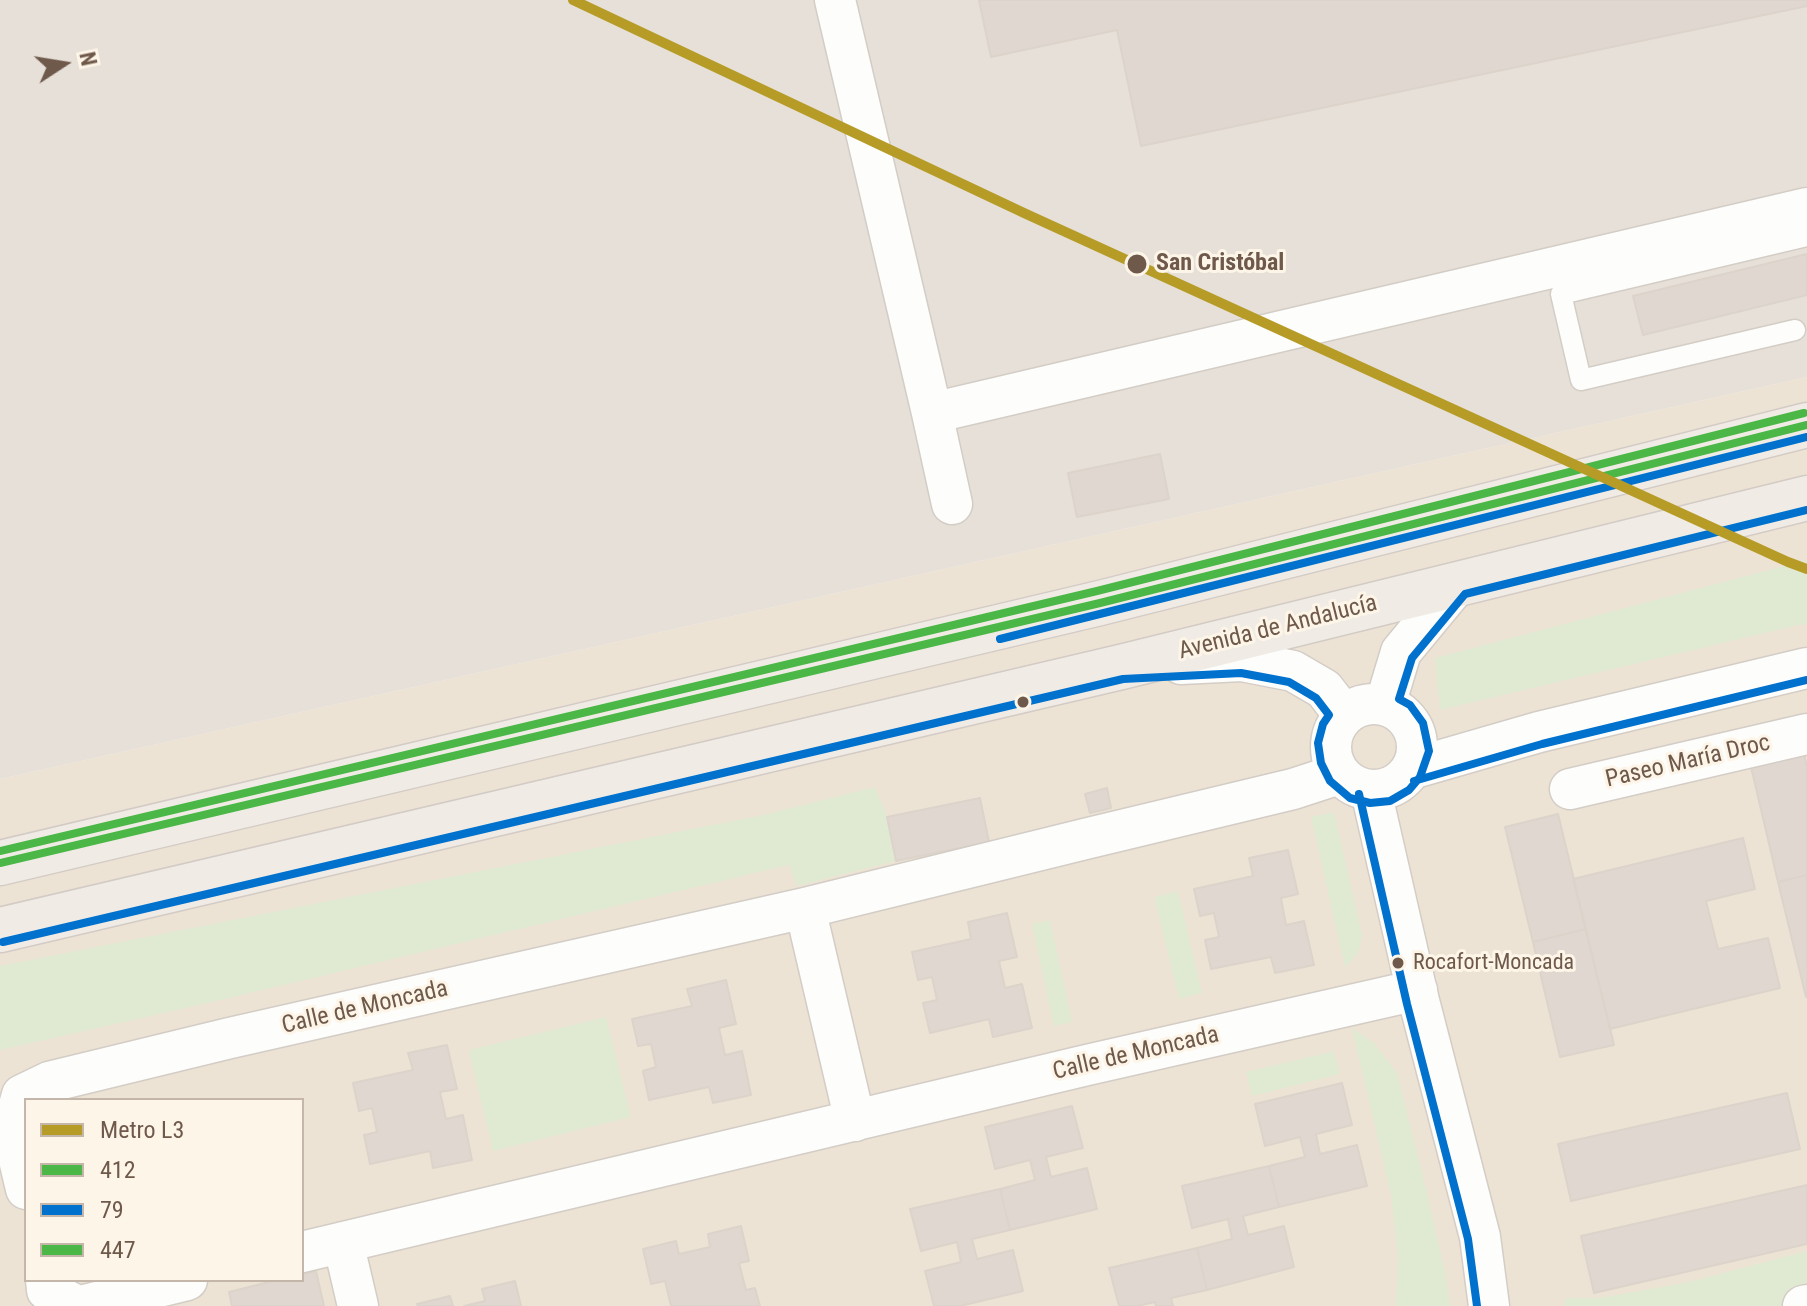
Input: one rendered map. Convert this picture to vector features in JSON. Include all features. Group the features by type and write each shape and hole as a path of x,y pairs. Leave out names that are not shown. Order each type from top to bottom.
{"main road":[{"path":"0,863 1100,603 1807,425"},
{"name":"Avenida de Andalucía","path":"0,930 1121,667 1807,498"}],"street":[{"path":"835,0 952,504"},
{"path":"932,413 1807,208"},
{"path":"1355,782 1387,789 1401,781 1411,769 1417,749 1399,717 1401,652 1458,583"},
{"path":"1121,667 1242,661 1293,671 1324,689 1344,715"},
{"path":"1411,769 1539,732 1807,668"},
{"path":"1489,1306 1480,1237 1417,990 1355,782 1332,760 1330,743 1334,728 1344,715 1364,705 1399,717 1539,732"},
{"name":"Paseo María Droc","path":"1570,789 1807,734"},
{"name":"Calle de Moncada","path":"24,1181 12,1130 22,1095 49,1082 805,908 1293,789 1355,782"},
{"path":"805,908 855,1121"},
{"name":"Calle de Moncada","path":"304,1252 1087,1065 1417,990"},
{"path":"343,1242 358,1306"},
{"path":"46,1282 47,1290 79,1306 179,1282"}],"lane":[{"path":"1795,330 1581,380 1561,294 1807,236"}],"shaded area":[{"path":"0,0 1807,0 1807,377 0,779"},
{"path":"1807,377 1807,1306 0,1306 0,779"}],"green space":[{"path":"1807,560 1807,623 1440,710 1435,658"},
{"path":"875,787 887,817 896,861 797,886 789,865 0,1050 0,966 763,815"},
{"path":"1334,812 1362,935 1356,956 1345,967 1311,817"},
{"path":"1178,891 1202,993 1179,999 1154,897"},
{"path":"1050,920 1072,1022 1054,1026 1032,924"},
{"path":"606,1017 631,1117 493,1151 469,1050"},
{"path":"1352,1028 1374,1043 1397,1073 1429,1201 1450,1306 1396,1306 1398,1256 1391,1195"},
{"path":"1334,1051 1340,1074 1252,1096 1246,1072"},
{"path":"1807,1251 1807,1306 1564,1306 1566,1298 1600,1298 1689,1282"}],"building":[{"path":"979,0 1807,0 1807,6 1141,146 1117,30 991,57"},
{"path":"1807,254 1807,295 1643,335 1633,296"},
{"path":"1160,454 1169,499 1077,517 1068,473"},
{"path":"1804,754 1807,767 1807,875 1778,882 1751,767"},
{"path":"1107,788 1111,808 1090,813 1085,794"},
{"path":"980,798 989,842 896,861 887,817"},
{"path":"1558,814 1586,929 1533,942 1505,827"},
{"path":"1743,838 1755,889 1706,901 1718,949 1768,938 1780,988 1610,1029 1573,879"},
{"path":"1288,850 1298,894 1281,898 1286,925 1304,921 1314,965 1275,973 1271,957 1211,969 1205,940 1219,937 1214,913 1200,916 1194,889 1253,876 1249,858"},
{"path":"1807,875 1807,997 1806,997 1778,882"},
{"path":"1007,913 1017,957 999,961 1005,988 1022,984 1032,1028 993,1037 989,1019 930,1033 923,1003 937,1000 932,977 918,980 912,952 971,939 968,922"},
{"path":"1586,929 1614,1045 1560,1057 1533,942"},
{"path":"726,980 736,1024 719,1028 725,1055 742,1051 751,1095 713,1103 709,1087 649,1100 643,1071 656,1067 651,1044 638,1046 632,1019 692,1006 687,989"},
{"path":"447,1045 457,1089 440,1092 446,1119 463,1115 472,1160 433,1168 430,1151 370,1164 364,1135 377,1132 372,1108 359,1111 353,1083 413,1070 408,1053"},
{"path":"1342,1083 1352,1125 1316,1134 1320,1154 1357,1145 1367,1186 1279,1207 1269,1166 1305,1157 1300,1137 1265,1146 1255,1104"},
{"path":"1787,1093 1800,1149 1571,1201 1558,1144"},
{"path":"1072,1106 1083,1148 1046,1157 1051,1177 1087,1168 1097,1209 1010,1230 1000,1189 1035,1180 1030,1160 995,1169 985,1127"},
{"path":"1269,1166 1279,1207 1243,1216 1248,1235 1284,1226 1294,1267 1207,1290 1197,1248 1232,1239 1228,1219 1192,1228 1182,1186"},
{"path":"1807,1185 1807,1244 1594,1293 1581,1236"},
{"path":"1000,1189 1010,1230 972,1239 977,1259 1013,1250 1023,1291 960,1306 934,1306 925,1271 961,1262 957,1242 921,1251 910,1209"},
{"path":"741,1226 749,1261 739,1263 746,1290 755,1288 760,1306 671,1306 665,1281 651,1284 643,1249 676,1241 679,1254 710,1247 708,1234"},
{"path":"1197,1248 1207,1290 1171,1298 1173,1306 1156,1306 1155,1302 1119,1306 1109,1268"},
{"path":"316,1271 324,1306 232,1306 229,1292 269,1282 304,1282 304,1274"},
{"path":"515,1281 521,1306 464,1306 485,1301 482,1289"},
{"path":"450,1296 453,1306 417,1304"}],"metro line":[{"name":"L3","path":"573,0 1024,213 1807,569"}],"transit line":[{"name":"447","path":"0,851 1097,591 1804,413"},
{"name":"412","path":"0,863 1100,603 1807,425"},
{"name":"79","path":"1000,639 1807,437"},
{"name":"79","path":"3,942 1123,679 1241,673 1289,682 1316,698 1329,715 1318,743 1321,763 1330,781 1350,798 1370,803 1390,801 1409,790 1420,777 1429,751 1423,723 1410,705 1399,699 1412,658 1465,594 1807,510"},
{"name":"79","path":"1414,781 1542,744 1807,680"},
{"name":"79","path":"1359,794 1407,1004 1468,1239 1477,1306"}],"place":[{"name":"San Cristóbal","path":"1137,264"},
{"name":"Rocafort-Moncada","path":"1398,963"}]}
